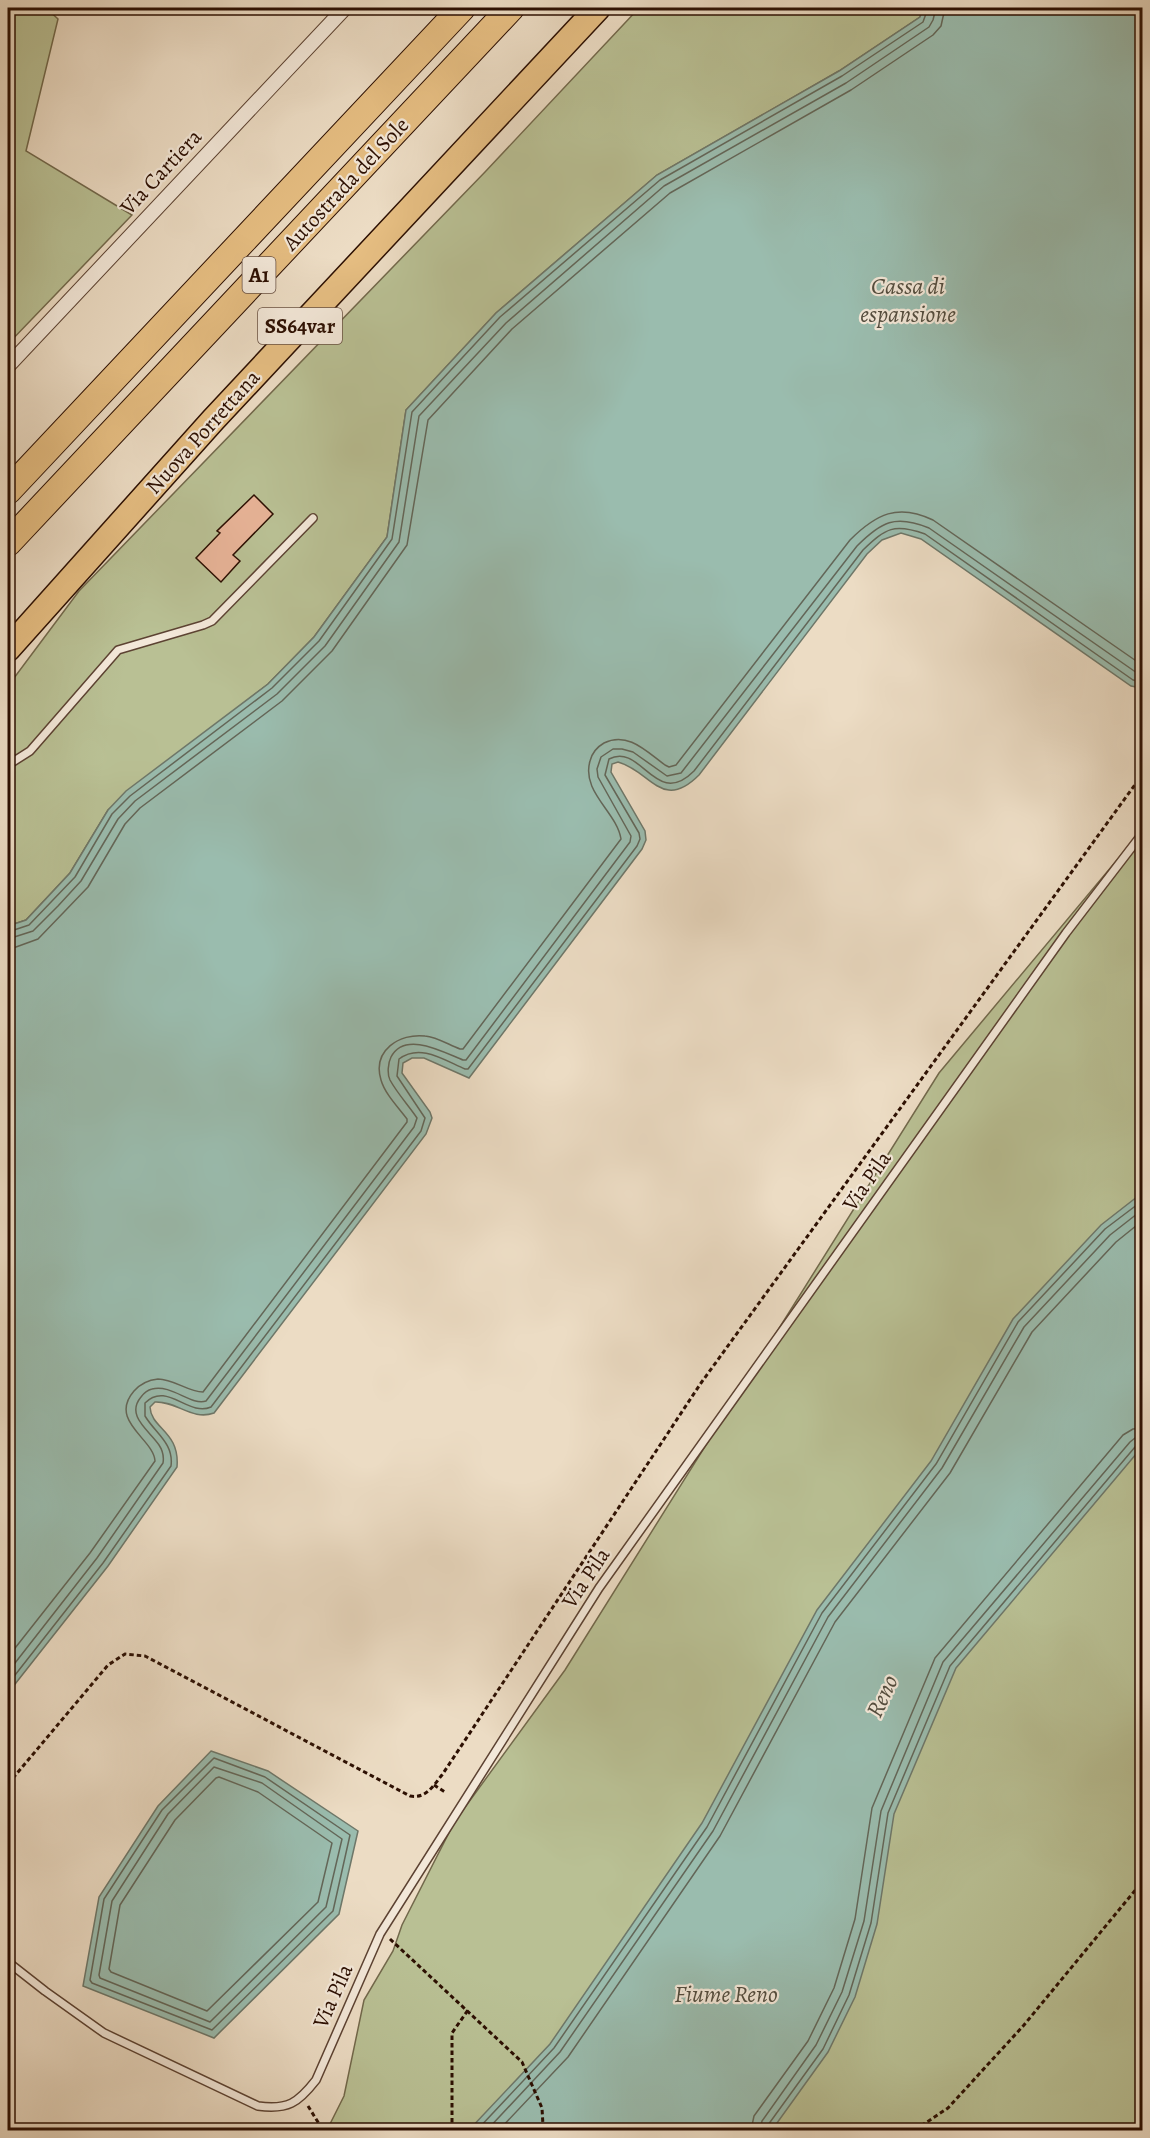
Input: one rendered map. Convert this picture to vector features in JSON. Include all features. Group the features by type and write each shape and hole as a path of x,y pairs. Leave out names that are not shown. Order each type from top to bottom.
{"highway":[{"name":"Autostrada del Sole","path":"8,491 462,8"},
{"name":"Autostrada del Sole","path":"8,543 511,8"},
{"name":"Nuova Porrettana","path":"8,650 221,411 598,8"}],"street":[{"name":"Via Cartiera","path":"8,366 345,8"}],"lane":[{"path":"8,765 30,752 118,650 212,621 313,518"},
{"name":"Via Pila","path":"303,2097 316,2080 380,1934 599,1588 1066,933 1143,834"},
{"path":"8,1962 104,2033 258,2106 275,2108 288,2105 303,2097"}],"path":[{"path":"8,1784 108,1665 125,1654 145,1656 410,1796 418,1798 427,1792 442,1775 701,1383 1143,775"},
{"path":"434,1785 445,1792"},
{"path":"915,2130 948,2108 1024,2025 1143,1881"},
{"path":"380,1934 395,1942 522,2062 542,2108 543,2126 523,2130"},
{"path":"452,2130 452,2033 468,2010"},
{"path":"303,2097 321,2127 319,2130"}],"shaded area":[{"path":"8,8 46,8 58,19 26,151 132,215 8,344"},
{"path":"639,8 923,8 920,17 839,71 657,175 496,313 406,410 387,537 314,637 268,684 108,810 70,873 26,920 8,926 8,686 79,591 485,172"},
{"path":"1142,830 1142,2130 327,2130 344,2096 364,2000 393,1951 402,1925 455,1821 565,1670 939,1073"}],"water":[{"name":"Cassa di espansione","path":"923,8 1142,8 1142,688 1131,686 921,539 901,533 882,540 867,554 699,775 675,790 666,790 629,767 618,762 612,764 611,772 645,831 646,840 642,849 469,1078 424,1058 412,1058 403,1063 402,1073 432,1118 426,1134 214,1413 199,1415 170,1404 155,1402 150,1407 155,1421 174,1446 177,1467 108,1566 8,1693 8,926 26,920 70,873 108,810 126,791 268,684 314,637 387,537 406,410 496,313 657,175 839,71 920,17"},
{"name":"Fiume Reno","path":"1142,1193 1142,1447 956,1668 894,1814 877,1924 855,1997 828,2052 772,2130 469,2130 550,2044 702,1823 817,1610 931,1461 1013,1319 1101,1225"},
{"path":"211,1751 268,1771 358,1831 339,1914 214,2038 83,1986 99,1897 158,1806"}],"building":[{"path":"254,495 273,514 233,555 240,561 221,582 196,558 220,533 217,531"}],"water label":[{"name":"Reno","path":"882,1696"}]}
